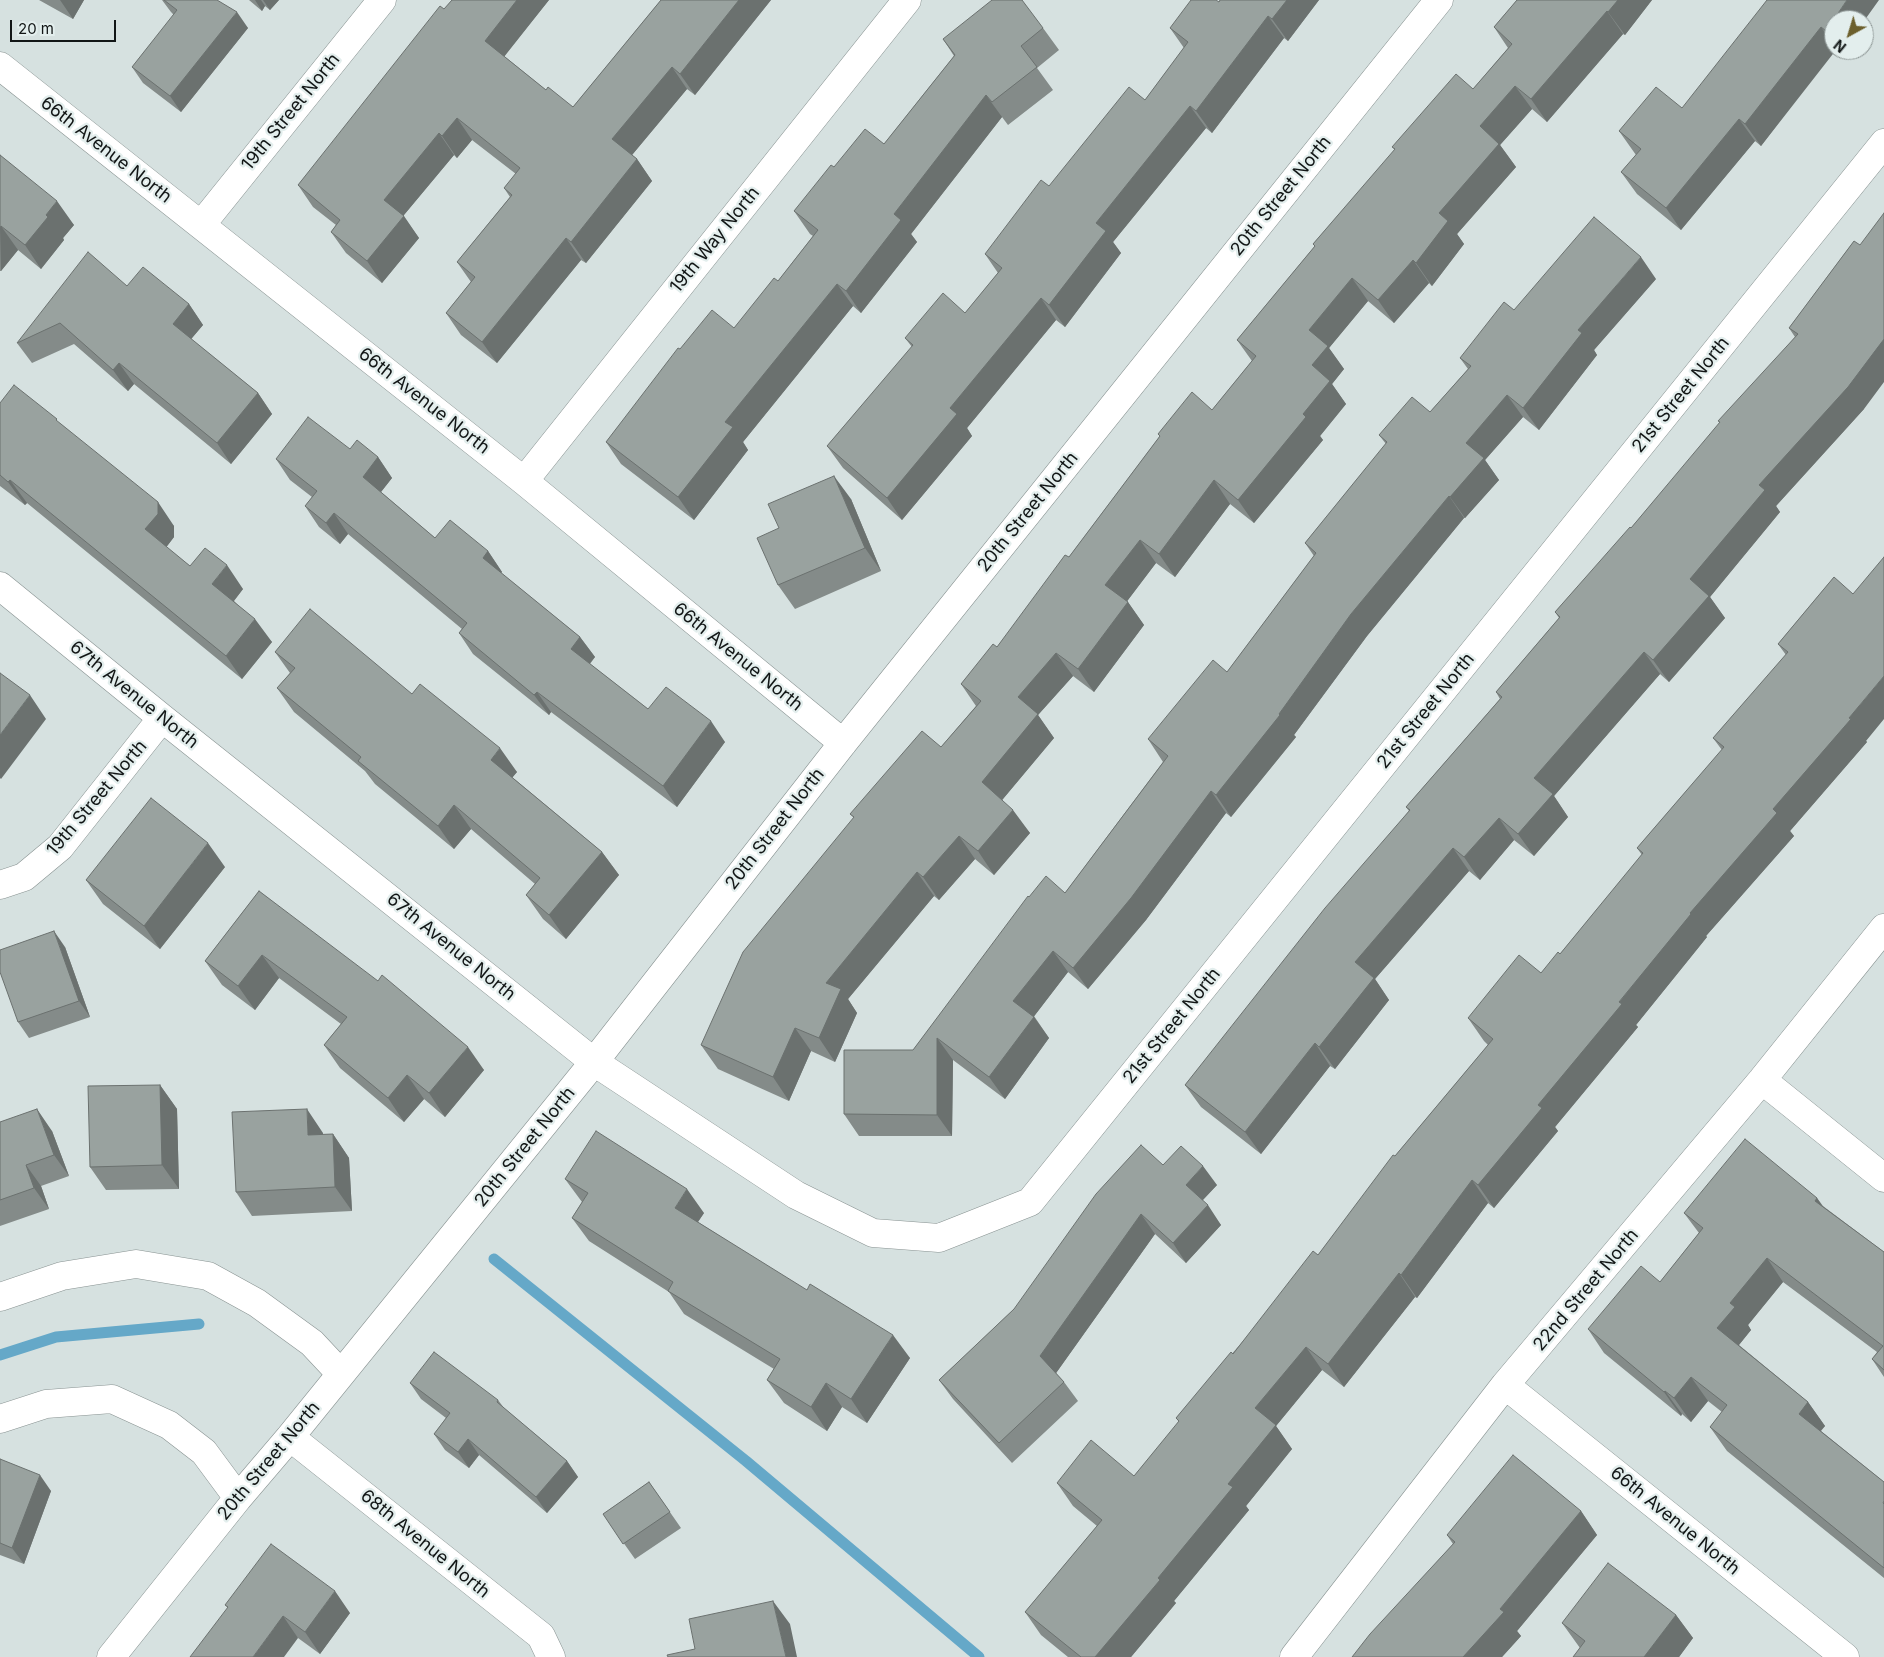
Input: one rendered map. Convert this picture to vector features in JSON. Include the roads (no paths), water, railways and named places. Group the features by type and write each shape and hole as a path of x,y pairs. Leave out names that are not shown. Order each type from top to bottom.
{"street":[{"name":"19th Street North","path":"201,225 382,0"},
{"name":"19th Way North","path":"524,481 907,0"},
{"name":"20th Street North","path":"111,1657 238,1498 290,1437 594,1062 843,742 1439,0"},
{"name":"66th Avenue North","path":"0,66 524,481 843,742"},
{"name":"21st Street North","path":"939,1238 1030,1202 1884,143"},
{"name":"67th Avenue North","path":"0,586 162,718 594,1062 796,1195 873,1233 939,1238"},
{"name":"19th Street North","path":"0,885 24,877 60,846 162,718"},
{"name":"22nd Street North","path":"1294,1657 1505,1385 1762,1080 1884,928"},
{"path":"1762,1080 1884,1178"},
{"path":"0,1297 62,1276 136,1264 208,1276 257,1303 312,1343 341,1374"},
{"name":"66th Avenue North","path":"1505,1385 1845,1657"},
{"path":"0,1419 46,1404 112,1399 169,1425 204,1452 238,1498"},
{"name":"68th Avenue North","path":"290,1437 541,1636 552,1657"}],"waterway":[{"path":"494,1259 746,1461 979,1657"},
{"path":"0,1355 56,1337 199,1324"}]}
